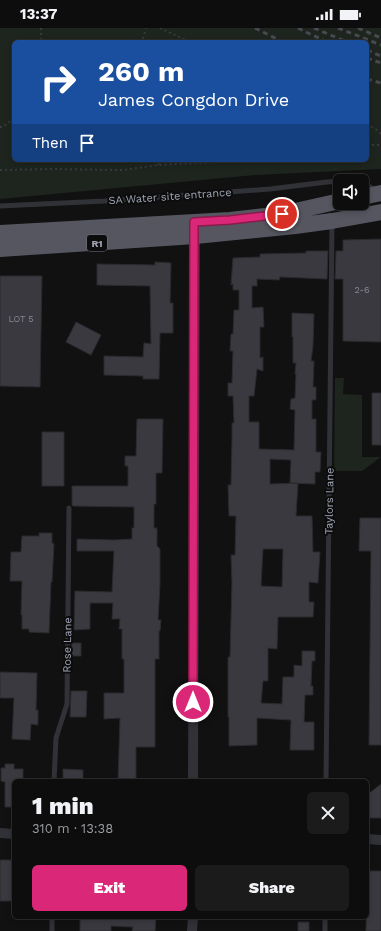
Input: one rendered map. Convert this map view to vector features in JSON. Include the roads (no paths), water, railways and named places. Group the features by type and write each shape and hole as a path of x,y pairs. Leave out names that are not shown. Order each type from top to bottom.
{"highway":[{"path":"369,196 381,193"},
{"name":"R1","path":"0,249 195,229 230,220 282,214 333,203"},
{"name":"R1","path":"0,233 295,226 381,212"}],"street":[{"path":"192,779 195,229"},
{"path":"0,833 12,834"},
{"path":"369,839 381,840"},
{"path":"192,931 193,919"}],"lane":[{"name":"SA Water site entrance","path":"0,206 105,201 333,182"},
{"path":"369,186 381,193"},
{"name":"Taylors Lane","path":"326,779 332,221"},
{"name":"Rose Lane","path":"54,779 56,738 67,704 69,508"},
{"path":"52,919 52,931"},
{"path":"325,919 325,931"}],"railway":[{"path":"255,28 279,40"},
{"path":"298,28 323,40"},
{"path":"314,28 342,40"},
{"path":"338,28 368,40"},
{"path":"358,28 381,38"},
{"path":"369,40 381,45"},
{"path":"369,51 381,56"},
{"path":"369,59 381,63"},
{"path":"369,80 381,83"}]}
